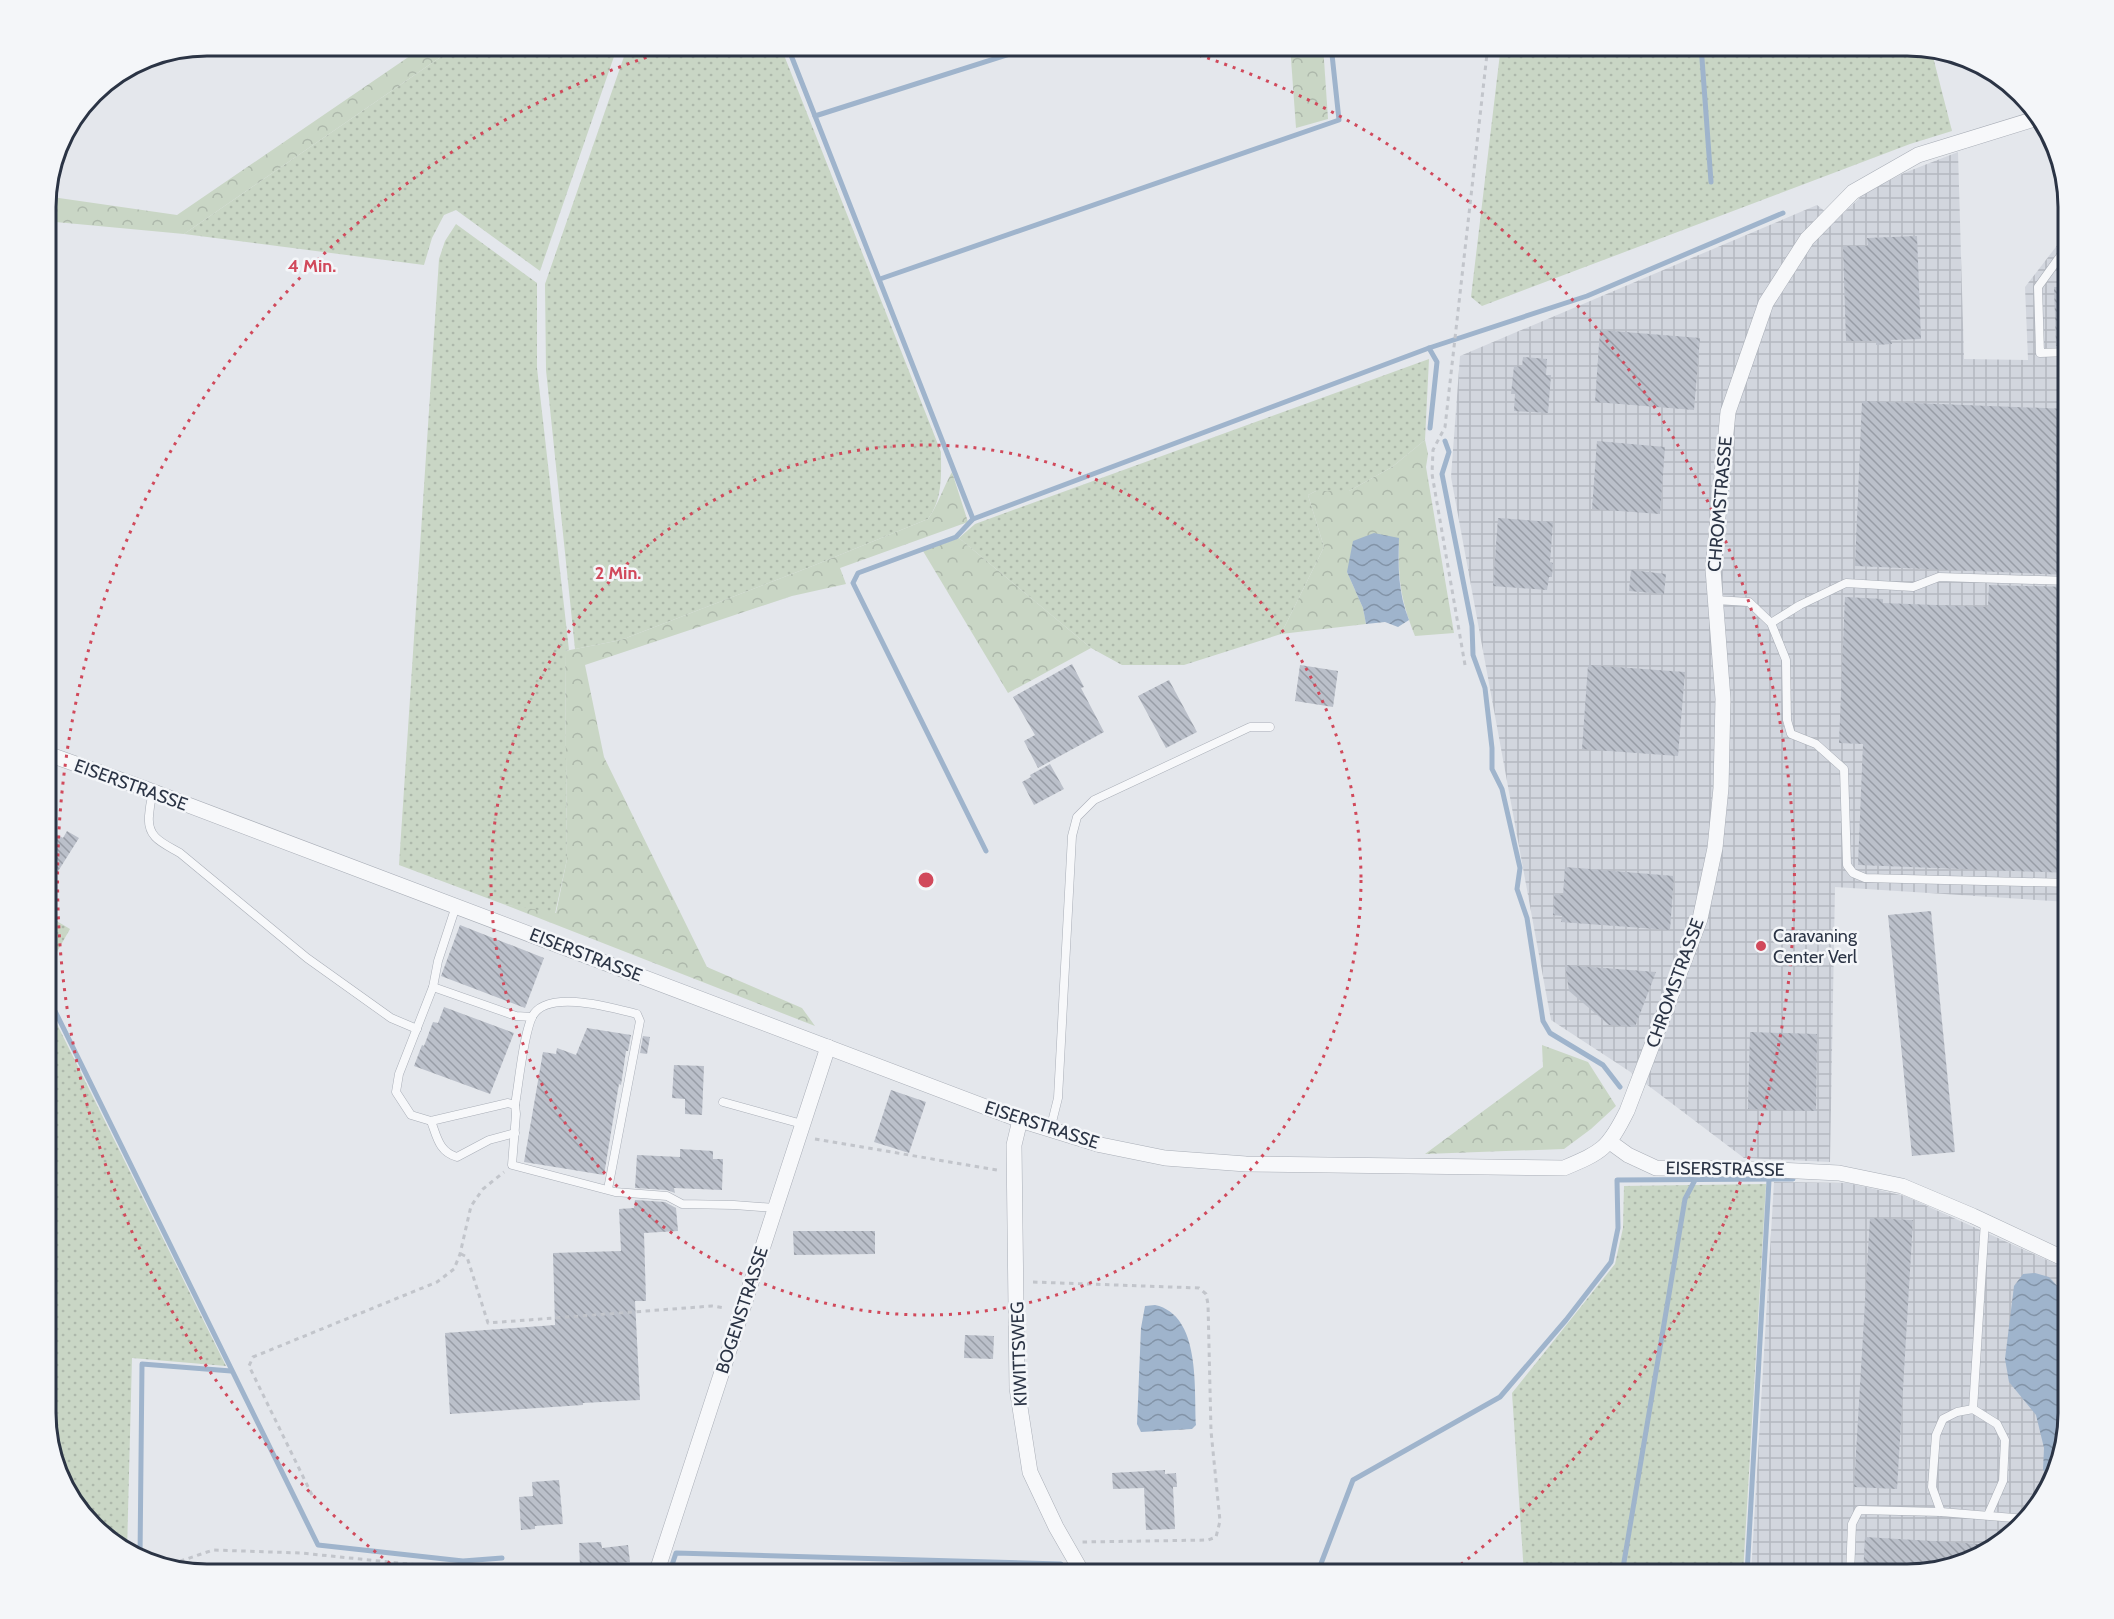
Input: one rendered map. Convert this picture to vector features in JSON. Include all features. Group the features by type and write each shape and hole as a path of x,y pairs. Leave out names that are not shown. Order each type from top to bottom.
{"street":[{"name":"CHROMSTRASSE","path":"1610,1142 1627,1111 1700,919 1715,848 1721,788 1723,699 1713,569 1728,412 1767,303 1808,239 1853,192 1918,155 2031,120"},
{"name":"EISERSTRASSE","path":"56,757 1020,1120 1101,1145 1165,1158 1246,1164 1564,1168 1595,1155 1610,1142 1628,1155 1656,1168 1755,1168 1839,1173 1902,1186 1985,1221 2058,1256"},
{"name":"BOGENSTRASSE","path":"660,1564 828,1047"},
{"name":"KIWITTSWEG","path":"1020,1120 1014,1145 1017,1388 1030,1472 1077,1564"}],"lane":[{"path":"2058,259 2038,287 2040,353 2058,352"},
{"path":"1771,622 1846,583 1913,587 1939,577 2058,581"},
{"path":"1715,600 1749,602 1771,622 1786,660 1787,720 1791,734 1816,744 1844,769 1847,865 1853,873 1865,878 2058,884"},
{"path":"1050,1131 1058,1098 1072,836 1077,817 1094,800 1239,732 1250,727 1270,727"},
{"path":"154,792 150,800 148,827 157,840 180,854 355,994 391,1018 417,1029"},
{"path":"456,906 438,961 433,987 399,1074 396,1092 411,1115 431,1121 508,1103 515,1105"},
{"path":"433,987 516,1016 532,1017"},
{"path":"608,1190 640,1021 637,1014 569,1001 551,1003 540,1008 532,1017 515,1105 512,1165 615,1192 667,1196 682,1204 775,1208"},
{"path":"723,1102 800,1130"},
{"path":"431,1121 441,1148 457,1157 489,1140 515,1133"},
{"path":"1973,1409 1985,1221"},
{"path":"1941,1512 1932,1487 1936,1435 1943,1419 1957,1412 1973,1409 1998,1424 2005,1440 2003,1481 1988,1515"},
{"path":"1850,1564 1852,1524 1859,1510 1941,1512 2015,1518"}],"path":[{"path":"1465,664 1432,474 1433,450 1445,427 1487,56"},
{"path":"800,1130 1014,1173"},
{"path":"312,1496 249,1366 253,1357 437,1282 454,1269 460,1254 471,1206 483,1189 512,1165"},
{"path":"460,1254 466,1257 488,1323 712,1306 742,1312"},
{"path":"1016,1281 1199,1288 1206,1294 1208,1304 1211,1431 1220,1521 1216,1537 1208,1540 1074,1542 1067,1546"},
{"path":"179,1561 213,1550 301,1553 408,1564"}],"shaded area":[{"path":"1958,152 1964,359 2028,360 2025,287 2058,244 2058,901 1835,887 1830,1162 1744,1158 1629,1071 1551,1020 1451,477 1460,356 1817,205 1836,220 1865,193 1904,173"},
{"path":"1774,1182 1848,1183 1905,1196 2058,1265 2056,1442 2047,1470 2038,1488 2027,1505 2007,1526 1974,1548 1937,1561 1908,1564 1752,1564"}],"green space":[{"path":"410,56 442,56 184,234 56,222 56,198 177,215"},
{"path":"442,56 614,56 540,271 456,210 444,215 432,238 424,265 184,234"},
{"path":"624,56 784,56 941,452 939,495 933,511 928,519 621,640 575,649 546,370 545,284"},
{"path":"1291,56 1324,56 1328,119 1296,128"},
{"path":"1500,56 1908,56 1933,58 1952,131 1910,144 1482,306 1471,297"},
{"path":"456,224 537,283 537,368 569,650 565,651 567,859 555,914 503,904 399,865 439,259 445,241"},
{"path":"1429,359 1425,440 1392,467 1349,491 1316,491 1308,495 1324,547 1281,634 1184,665 1122,665 1091,648 959,538 975,524"},
{"path":"1425,440 1428,454 1426,467 1454,633 1415,636 1401,588 1399,538 1347,572 1363,608 1366,624 1281,634 1324,547 1308,495 1316,491 1349,491 1392,467"},
{"path":"952,472 968,522 840,568 846,584 792,596 585,665 604,757 707,967 802,1008 815,1026 503,904 556,913 567,859 565,651 621,640 928,519"},
{"path":"959,538 1091,648 1008,693 923,551"},
{"path":"56,921 70,929 56,954"},
{"path":"56,1022 226,1366 132,1358 127,1541 107,1526 81,1496 67,1470 58,1442 56,1423"},
{"path":"1542,1045 1588,1062 1616,1106 1564,1149 1425,1154 1543,1067"},
{"path":"1766,1184 1744,1564 1523,1564 1512,1393 1615,1264 1623,1228 1624,1186"}],"water":[{"path":"1374,533 1399,538 1401,590 1409,620 1398,627 1385,622 1366,624 1363,608 1347,572 1353,541"},
{"path":"2035,1273 2049,1277 2058,1287 2058,1423 2056,1442 2046,1472 2043,1470 2044,1448 2036,1415 2009,1382 2005,1359 2014,1286 2023,1274"},
{"path":"1155,1305 1170,1312 1181,1323 1188,1338 1195,1392 1196,1425 1192,1429 1141,1432 1137,1424 1141,1328 1145,1306"}],"building":[{"path":"1917,236 1921,339 1891,340 1892,344 1876,345 1876,341 1846,341 1843,246 1868,246 1867,238"},
{"path":"2054,287 2058,287 2058,346 2056,346"},
{"path":"1600,330 1700,338 1694,410 1595,402"},
{"path":"1523,357 1547,359 1546,375 1551,375 1548,413 1514,411 1515,394 1511,394 1514,366 1522,367"},
{"path":"1862,401 2058,409 2058,575 1855,566"},
{"path":"1597,441 1665,447 1660,514 1592,509"},
{"path":"1498,518 1553,522 1550,562 1553,563 1552,577 1549,577 1547,590 1493,586"},
{"path":"1631,570 1666,574 1664,594 1629,591"},
{"path":"1989,585 2058,587 2058,873 1858,865 1863,744 1839,743 1845,597 1883,599 1883,603 1988,607"},
{"path":"1072,664 1084,687 1081,688 1104,732 1038,768 1024,741 1035,735 1013,697"},
{"path":"1300,665 1338,671 1333,707 1295,701"},
{"path":"1588,665 1685,672 1678,756 1582,749"},
{"path":"1169,680 1197,732 1166,748 1138,696"},
{"path":"1050,764 1064,789 1034,805 1022,782"},
{"path":"67,831 79,838 56,875 56,834 63,838"},
{"path":"1565,867 1674,876 1670,930 1561,922 1562,916 1553,915 1554,894 1563,895"},
{"path":"1931,911 1955,1152 1912,1156 1888,915"},
{"path":"460,925 544,958 525,1008 441,976"},
{"path":"1565,965 1656,972 1635,1027 1609,1025 1569,991"},
{"path":"444,1007 514,1033 490,1094 414,1066 433,1022 438,1023"},
{"path":"587,1028 631,1035 621,1085 619,1084 604,1175 524,1162 543,1052 556,1054 557,1048 576,1055"},
{"path":"1750,1032 1817,1034 1816,1111 1748,1109"},
{"path":"643,1036 650,1037 647,1054 640,1053"},
{"path":"674,1065 704,1066 702,1115 685,1114 685,1099 672,1098"},
{"path":"891,1090 926,1102 909,1153 874,1142"},
{"path":"680,1149 713,1151 713,1159 723,1159 722,1190 674,1188 675,1193 667,1190 635,1188 637,1155 680,1157"},
{"path":"635,1200 665,1202 676,1208 678,1231 644,1233 646,1301 635,1301 640,1400 450,1414 445,1333 555,1325 553,1253 621,1251 619,1209 634,1208"},
{"path":"1870,1218 1913,1220 1897,1489 1854,1487"},
{"path":"793,1231 875,1231 875,1254 794,1255"},
{"path":"965,1335 994,1336 993,1359 964,1358"},
{"path":"1165,1470 1165,1474 1176,1473 1177,1487 1173,1487 1175,1529 1146,1530 1144,1488 1113,1489 1112,1473"},
{"path":"559,1480 563,1524 535,1526 535,1529 521,1530 519,1497 533,1496 532,1482"},
{"path":"1865,1537 1981,1544 1937,1561 1908,1564 1864,1564"},
{"path":"601,1542 602,1548 628,1545 630,1562 580,1564 579,1543"}],"waterway":[{"path":"791,56 815,116"},
{"path":"973,519 815,116 1003,56"},
{"path":"880,279 1339,120 1332,56"},
{"path":"1702,56 1711,182"},
{"path":"986,851 853,583 858,573 956,537 973,519 1429,348 1587,296 1783,213"},
{"path":"1429,348 1437,362 1430,428"},
{"path":"1445,441 1449,452 1442,474 1472,626 1473,655 1485,688 1492,748 1492,769 1502,789 1520,868 1517,889 1527,918 1543,1021 1550,1033 1603,1065 1620,1087"},
{"path":"56,1013 318,1545 463,1561 502,1558"},
{"path":"1321,1564 1353,1480 1500,1397 1566,1320 1611,1262 1618,1228 1617,1180 1793,1179"},
{"path":"1624,1564 1685,1199 1695,1180"},
{"path":"1748,1564 1769,1180"},
{"path":"140,1548 142,1364 231,1371"},
{"path":"672,1564 676,1553 1061,1564"}],"place":[{"name":"Caravaning Center Verl","path":"1761,946"}]}
